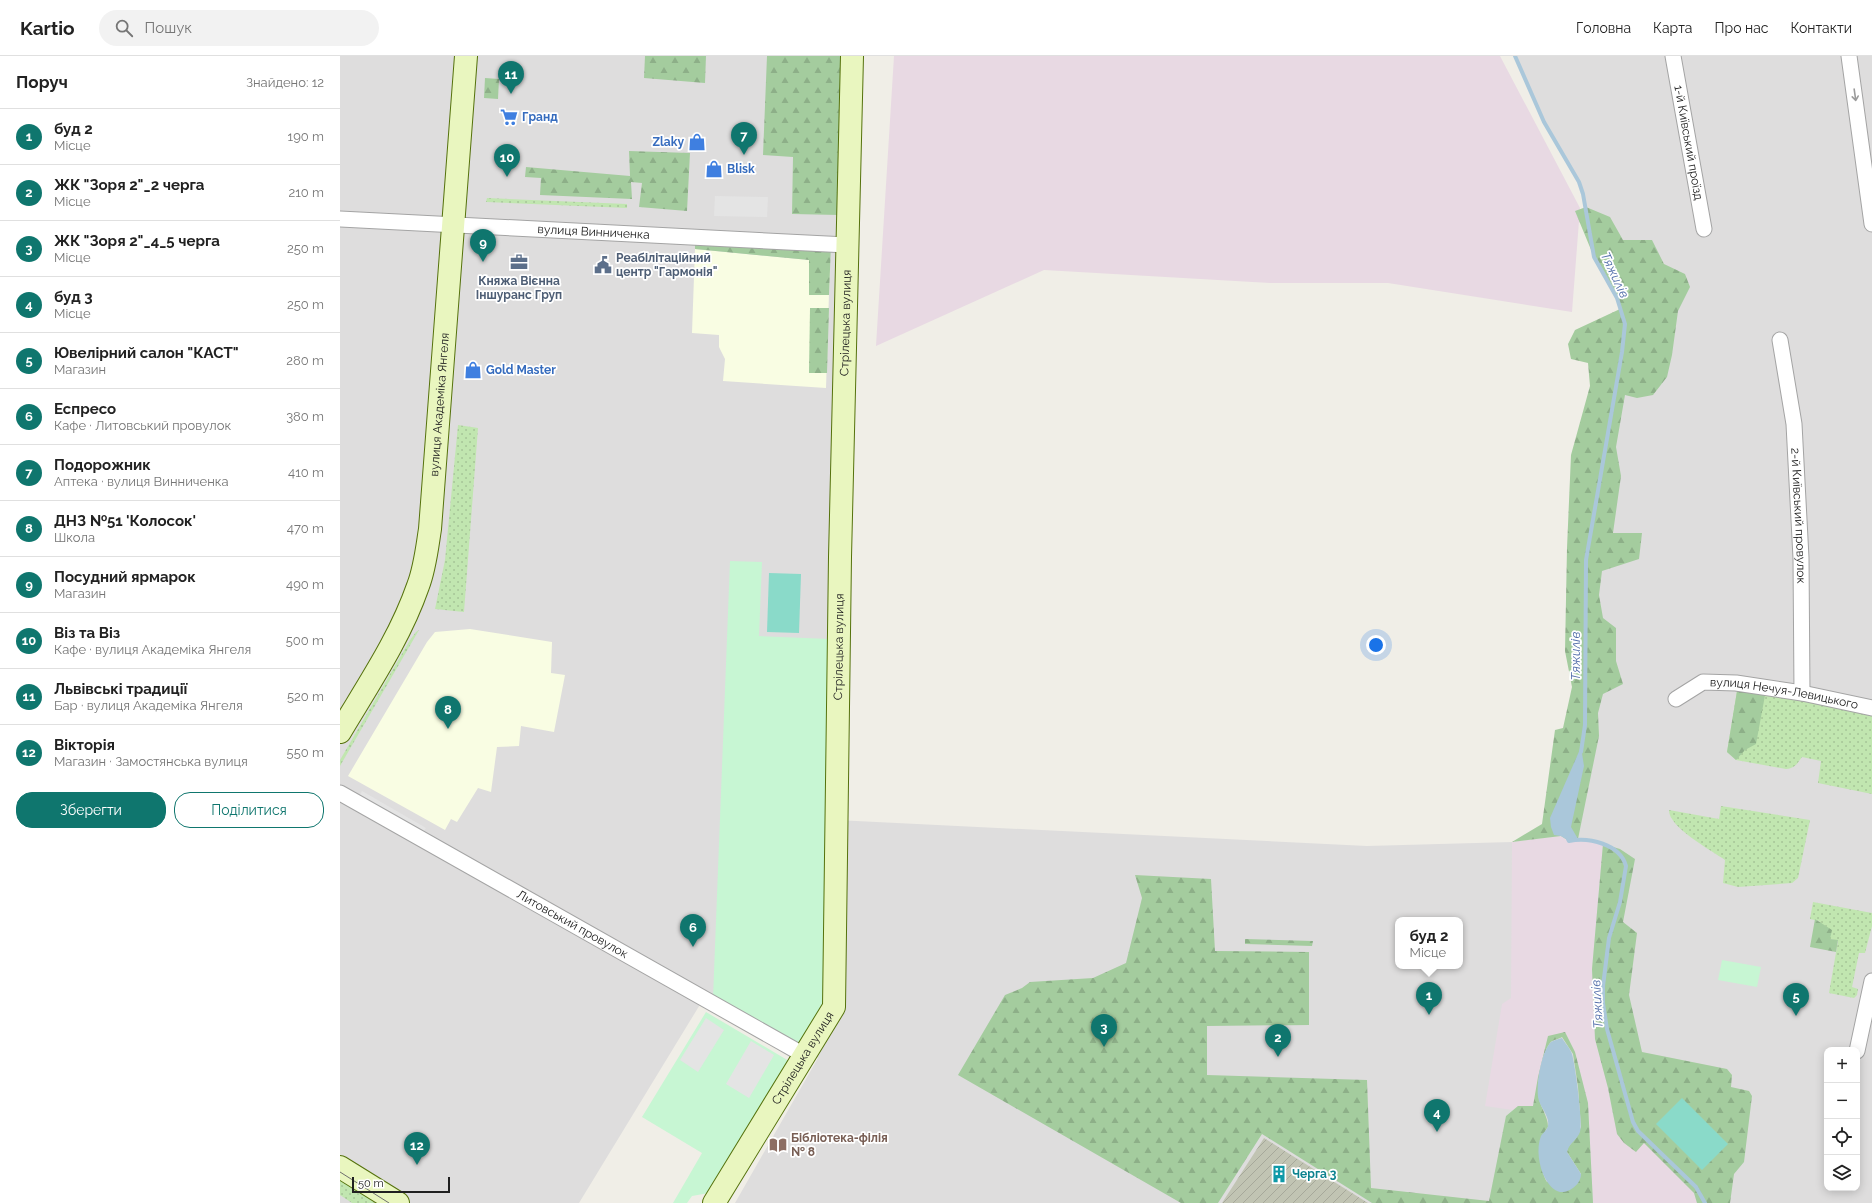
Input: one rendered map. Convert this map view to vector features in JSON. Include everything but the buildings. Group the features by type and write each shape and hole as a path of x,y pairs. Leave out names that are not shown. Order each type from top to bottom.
{"street":[{"name":"вулиця Академіка Янгеля","path":"340,732 393,643 411,607 419,585 425,559 430,530 466,56"},
{"name":"Стрілецька вулиця","path":"714,1203 834,1007 840,557 852,56"},
{"name":"1-й Київський проїзд","path":"1673,56 1704,229"},
{"path":"1850,56 1872,224"},
{"name":"вулиця Винниченка","path":"340,219 453,226 847,245"},
{"name":"2-й Київський провулок","path":"1780,340 1794,424 1801,558 1802,693"},
{"name":"вулиця Нечуя-Левицького","path":"1676,699 1703,682 1736,683 1802,693 1872,708"},
{"name":"Литовський провулок","path":"340,793 804,1055"},
{"path":"1858,1047 1872,981"},
{"path":"340,1167 398,1203"}],"shaded area":[{"path":"340,56 852,56 836,820 1367,846 1512,842 1561,836 1568,841 1625,324 1617,298 1594,257 1583,194 1579,182 1544,122 1515,56 1872,56 1872,1203 735,1203 818,1058 713,998 704,998 579,1203 340,1203"},
{"path":"894,56 1500,56 1580,208 1572,312 1388,283 1270,283 1044,270 876,346"},
{"path":"715,196 768,197 767,217 714,216"},
{"path":"695,249 830,262 826,388 723,381 725,359 719,347 719,335 692,333"},
{"path":"769,573 801,574 799,633 767,632"},
{"path":"470,629 552,642 551,673 565,675 554,732 521,726 519,746 497,747 491,792 478,788 457,822 451,819 445,830 348,776 427,642 435,632"},
{"path":"1581,747 1584,766 1571,827 1578,839 1569,841 1561,836 1554,835 1550,818"},
{"path":"362,791 426,828 422,834 358,798"},
{"path":"1561,836 1569,841 1578,839 1603,844 1592,969 1595,1039 1608,1088 1613,1117 1644,1143 1694,1193 1697,1203 1593,1203 1588,1103 1575,1052 1565,1032 1548,1037 1533,1106 1518,1106 1513,1110 1485,1106 1502,1004 1511,998 1512,842"},
{"path":"706,1018 724,1030 698,1072 680,1060"},
{"path":"1562,1038 1572,1054 1577,1081 1581,1126 1580,1132 1569,1146 1567,1152 1581,1174 1581,1178 1574,1187 1568,1191 1560,1192 1553,1189 1548,1183 1543,1174 1540,1163 1538,1152 1539,1141 1546,1130 1548,1123 1547,1117 1539,1101 1538,1079 1547,1047 1551,1042"},
{"path":"751,1041 774,1055 749,1098 726,1084"},
{"path":"1682,1098 1728,1144 1702,1170 1656,1124"},
{"path":"1264,1138 1368,1203 1222,1203"}],"green space":[{"path":"645,56 706,56 705,83 644,78"},
{"path":"767,56 844,56 839,215 792,214 793,157 763,155"},
{"path":"485,78 499,79 498,99 484,98"},
{"path":"629,151 690,153 687,211 639,207 642,183 631,182 632,199 540,195 541,178 525,177 526,167 630,176"},
{"path":"487,198 627,204 627,208 486,202"},
{"path":"1586,207 1610,217 1623,240 1652,240 1664,264 1685,274 1690,287 1678,311 1672,355 1667,377 1653,395 1637,398 1625,395 1616,447 1621,476 1613,533 1642,533 1639,559 1602,571 1599,595 1603,618 1616,628 1616,661 1623,684 1603,694 1598,713 1599,736 1578,839 1569,841 1561,836 1512,842 1542,824 1555,730 1563,728 1572,687 1565,651 1571,455 1590,386 1588,363 1571,359 1568,344 1575,330 1620,309 1617,298 1594,257 1575,211"},
{"path":"695,237 831,244 829,295 809,295 809,260 695,249"},
{"path":"810,308 829,308 827,373 809,373"},
{"path":"458,425 478,428 464,612 435,609 445,560"},
{"path":"730,561 762,562 759,636 830,639 823,1004 799,1045 713,998"},
{"path":"419,630 340,766 340,760 410,640"},
{"path":"1740,688 1872,712 1872,794 1818,783 1821,761 1802,757 1794,767 1786,769 1736,760 1727,752 1737,691"},
{"path":"1766,690 1756,744 1745,750 1736,760 1727,752 1737,691"},
{"path":"1721,806 1810,820 1798,878 1792,883 1738,887 1723,883 1725,860 1701,845 1683,831 1671,817 1669,810 1719,819"},
{"path":"1603,844 1620,849 1635,859 1623,922 1637,933 1629,995 1642,1052 1727,1069 1732,1075 1731,1087 1749,1091 1752,1096 1744,1162 1734,1174 1730,1203 1697,1203 1694,1193 1644,1143 1636,1152 1624,1143 1617,1134 1608,1088 1595,1039 1592,969"},
{"path":"1135,875 1211,879 1215,951 1309,952 1309,1025 1207,1026 1207,1075 1367,1080 1371,1188 1489,1201 1506,1116 1518,1106 1533,1106 1538,1077 1548,1036 1565,1032 1575,1052 1588,1103 1593,1203 1372,1203 1262,1134 1218,1203 1181,1203 958,1075 1005,995 1022,988 1030,982 1093,978 1126,963 1142,898","holes":["1562,1037 1573,1054 1578,1087 1581,1127 1576,1138 1568,1147 1567,1152 1581,1174 1547,1182 1542,1170 1540,1154 1542,1139 1548,1127 1547,1119 1538,1093 1540,1069 1548,1046 1553,1041"]},
{"path":"1813,902 1872,913 1872,926 1865,953 1859,953 1852,987 1858,989 1857,995 1854,998 1829,993 1838,941 1830,939 1819,921 1810,919"},
{"path":"1815,919 1832,930 1830,939 1838,940 1836,952 1810,947"},
{"path":"1245,939 1313,941 1312,946 1245,944"},
{"path":"1722,960 1761,967 1757,987 1718,980"},
{"path":"706,1012 789,1061 709,1193 692,1196 687,1203 673,1203 702,1153 642,1117"},
{"path":"340,1177 381,1203 352,1203 340,1195"}],"waterway":[{"name":"Тяжилів","path":"1515,56 1544,122 1579,182 1583,194 1594,257 1617,298 1625,324 1622,352 1586,560 1585,725 1581,752"},
{"name":"Тяжилів","path":"1568,839 1569,841 1586,840 1603,844 1611,847 1623,858 1626,866 1620,902 1609,938 1603,986 1603,1003 1607,1029 1633,1122 1638,1131 1696,1187 1705,1203"}],"tram line":[{"path":"340,1172 389,1203"}],"place":[{"name":"Львівські традиції","path":"511,94"},
{"name":"Гранд","path":"509,117"},
{"name":"Zlaky","path":"697,142"},
{"name":"Подорожник","path":"744,155"},
{"name":"Blisk","path":"714,169"},
{"name":"Віз та Віз","path":"507,177"},
{"name":"Посудний ярмарок","path":"483,262"},
{"name":"Княжа Вієнна Іншуранс Груп","path":"519,262"},
{"name":"Реабілітаційний центр \"Гармонія\"","path":"603,265"},
{"name":"Gold Master","path":"473,370"},
{"name":"ДНЗ №51 'Колосок'","path":"448,729"},
{"name":"Еспресо","path":"693,947"},
{"name":"буд 2","path":"1429,1015"},
{"name":"Ювелірний салон \"КАСТ\"","path":"1796,1016"},
{"name":"ЖК \"Зоря 2\"_4_5 черга","path":"1104,1047"},
{"name":"ЖК \"Зоря 2\"_2 черга","path":"1278,1057"},
{"name":"буд 3","path":"1437,1132"},
{"name":"Бібліотека-філія № 8","path":"778,1145"},
{"name":"Вікторія","path":"417,1165"},
{"name":"Черга 3","path":"1279,1174"}]}
